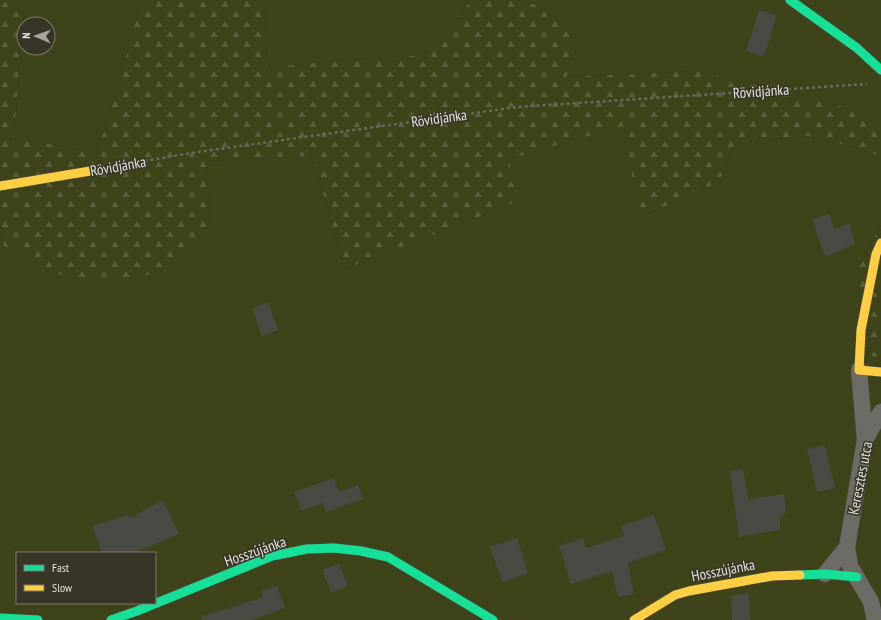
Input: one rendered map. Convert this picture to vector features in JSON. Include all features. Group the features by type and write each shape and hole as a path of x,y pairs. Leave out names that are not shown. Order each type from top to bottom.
{"street":[{"path":"790,0 858,48 881,70"},
{"name":"Rövidjánka","path":"0,186 96,170"},
{"path":"865,440 859,370 861,330 876,254 881,243"},
{"path":"859,370 881,372"},
{"name":"Keresztes utca","path":"875,620 871,602 850,566 847,547 865,440 881,412"},
{"name":"Keresztes utca","path":"825,574 847,547"},
{"name":"Hosszújánka","path":"156,604 280,554 316,548 350,548 388,557 493,620"},
{"path":"825,574 857,577"},
{"name":"Hosszújánka","path":"634,620 675,595 689,591 772,576 825,574"},
{"name":"Hosszújánka","path":"111,620 155,604"},
{"path":"0,618 38,620"}],"path":[{"name":"Rövidjánka","path":"96,170 191,153 517,108 873,83"}],"green space":[{"path":"0,0 3,0 24,14 24,16 16,16 16,56 21,56 14,137 97,153 121,75 141,0 265,0 267,67 351,59 422,55 472,0 523,0 543,8 573,35 568,77 696,71 834,103 869,119 881,130 881,159 869,151 807,136 733,146 720,182 639,218 623,127 510,159 517,202 345,269 312,156 206,161 210,224 192,253 139,279 68,279 2,245 0,223"},
{"path":"3,0 141,0 121,75 97,153 14,137 21,56 56,56 56,16 24,16"},
{"path":"265,0 472,0 422,55 351,59 267,68"},
{"path":"523,0 881,0 881,130 869,119 834,103 696,71 567,77 573,35 543,8"},
{"path":"623,126 640,218 720,182 733,146 807,136 869,151 881,159 881,225 858,267 858,347 881,361 881,620 0,620 0,223 2,245 68,279 139,279 191,253 210,224 206,161 312,156 345,269 517,202 509,159"},
{"path":"881,225 881,361 858,348 858,267"}],"building":[{"path":"759,10 777,15 764,57 746,51"},
{"path":"829,214 835,229 849,223 855,244 825,257 812,219"},
{"path":"268,302 278,330 262,336 252,308"},
{"path":"825,445 835,488 817,492 807,449"},
{"path":"743,469 748,499 784,494 786,513 780,516 780,530 739,537 730,471"},
{"path":"334,478 339,492 358,485 363,499 326,512 323,503 301,511 294,492"},
{"path":"163,500 179,534 135,552 102,552 92,526 128,515 130,518"},
{"path":"654,515 666,550 628,563 634,594 618,597 612,571 571,584 559,546 583,538 586,548 624,536 621,526"},
{"path":"517,538 528,573 502,582 490,547"},
{"path":"339,563 348,586 331,593 322,570"},
{"path":"277,586 285,608 251,620 202,620 201,617 263,597 261,591"},
{"path":"749,593 750,620 732,620 731,596"}],"traffic: fast":[{"path":"790,0 857,48 881,70"},
{"path":"156,603 272,556 307,549 334,548 361,551 388,557 493,620"},
{"path":"800,575 825,574 857,577"},
{"path":"111,620 154,604"},
{"path":"0,618 38,620"}],"traffic: slow":[{"path":"0,186 96,170"},
{"path":"881,243 876,254 861,330 859,370 881,372"},
{"path":"634,620 675,595 689,591 772,576 800,575"}]}
